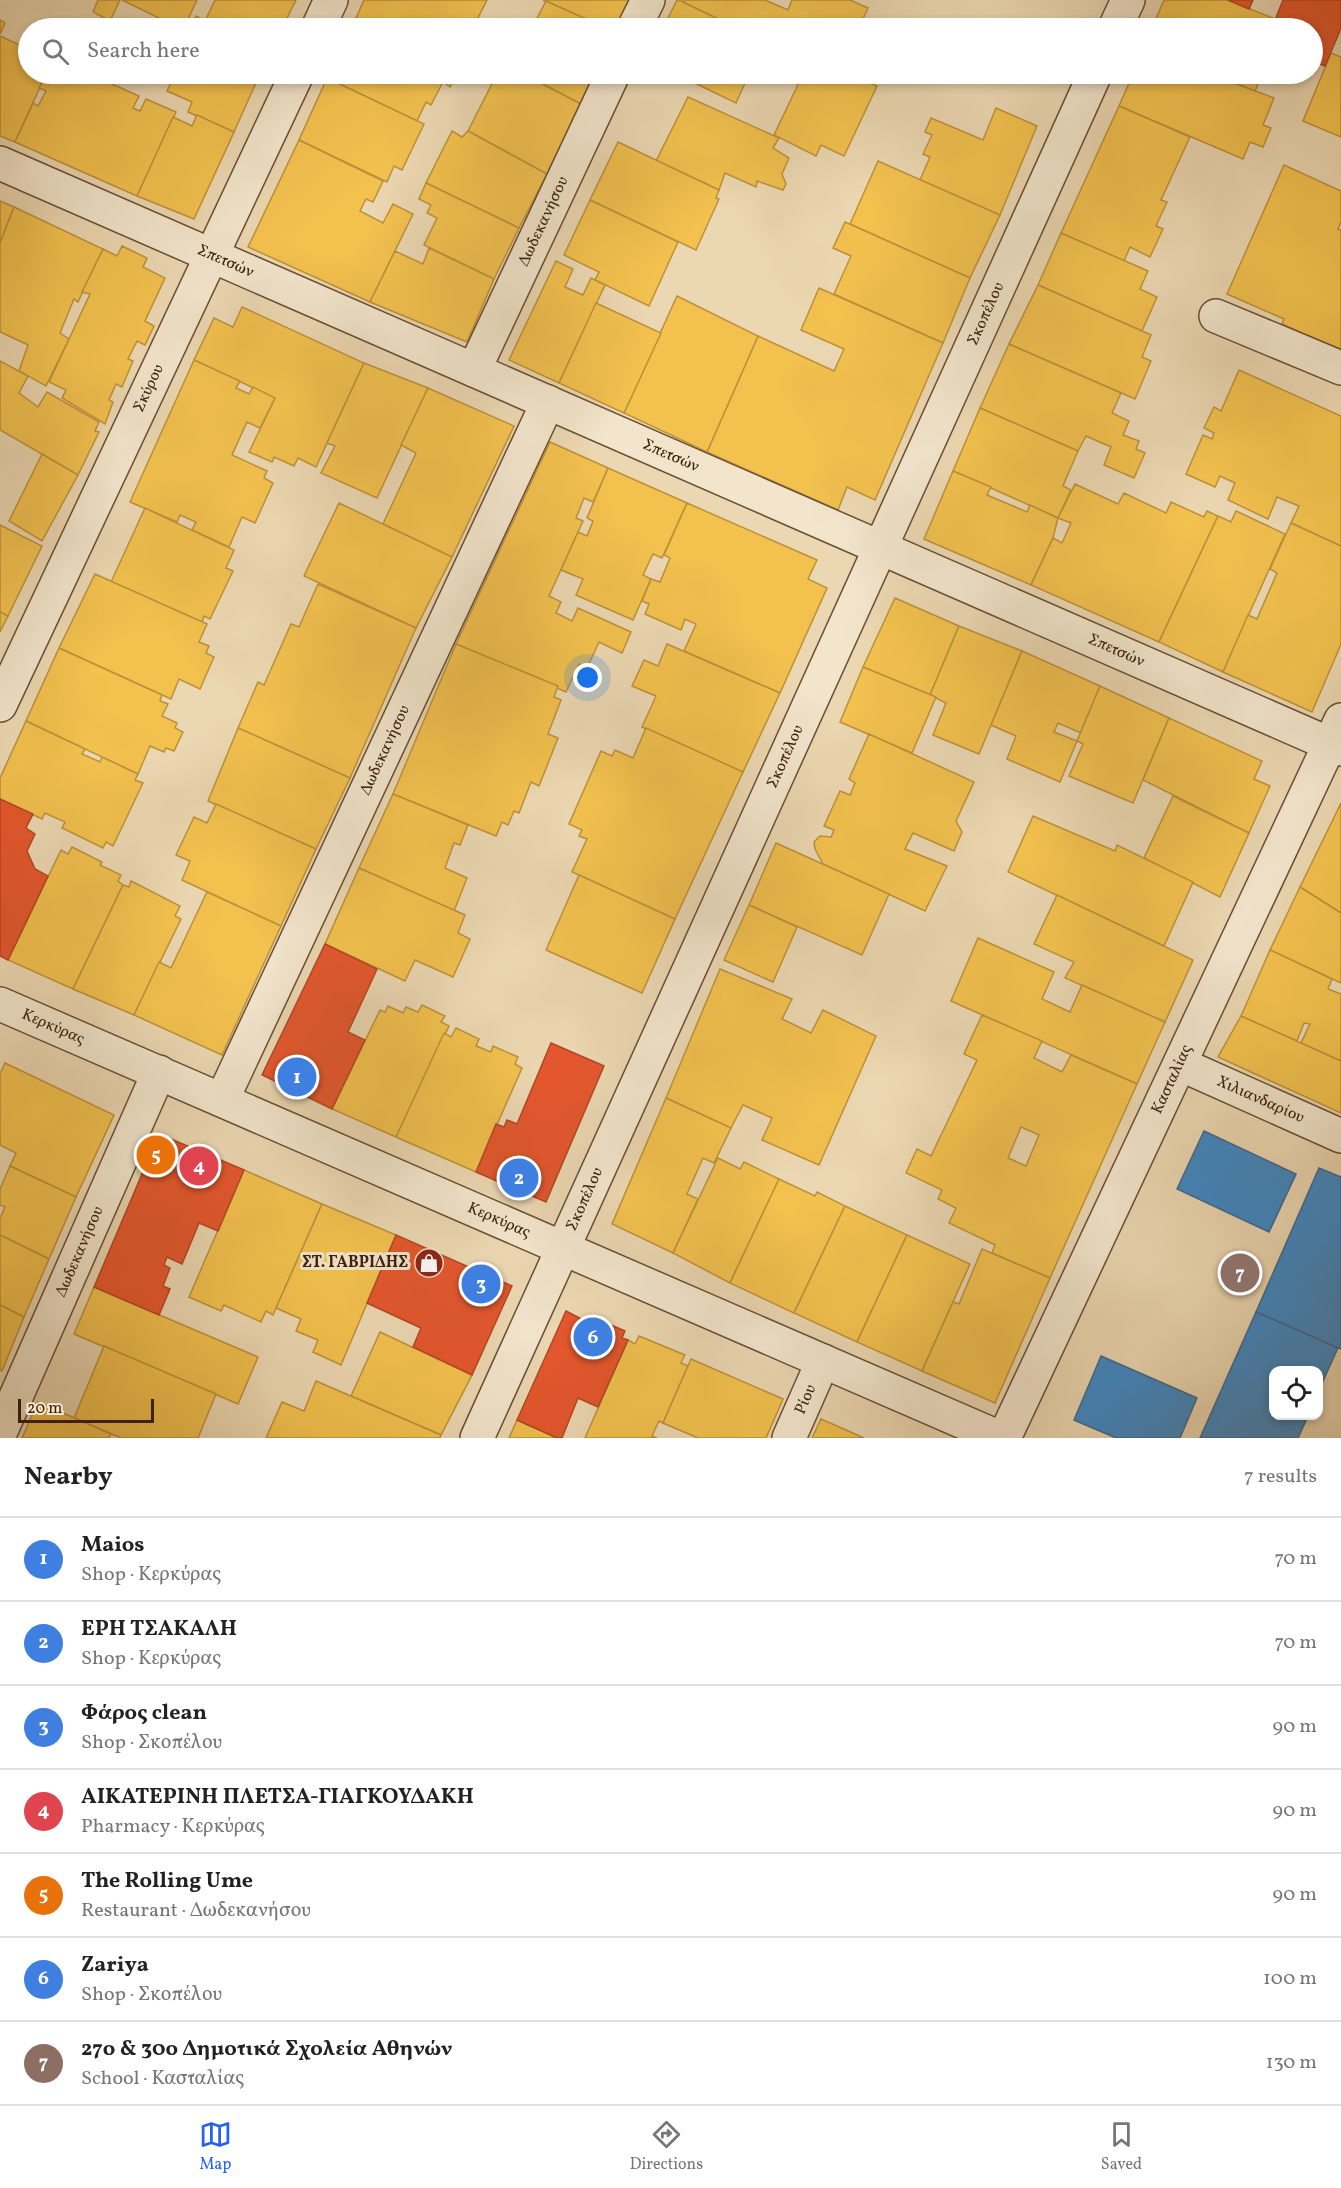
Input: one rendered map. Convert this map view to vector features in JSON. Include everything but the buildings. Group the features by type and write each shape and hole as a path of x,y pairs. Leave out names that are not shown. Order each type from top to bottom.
{"street":[{"path":"323,18 331,0"},
{"path":"639,18 648,0"},
{"path":"1120,18 1128,0"},
{"name":"Σκύρου","path":"0,705 292,84"},
{"name":"Δωδεκανήσου","path":"474,370 608,84"},
{"name":"Σκοπέλου","path":"477,1438 1090,84"},
{"name":"Σπετσών","path":"0,163 881,547 1337,738"},
{"path":"1216,316 1341,368"},
{"name":"Δωδεκανήσου","path":"222,1100 548,402"},
{"name":"Κασταλίας","path":"1002,1438 1337,738"},
{"name":"Κερκύρας","path":"0,1004 1002,1438"},
{"name":"Χιλιανδαρίου","path":"1180,1064 1341,1136"},
{"name":"Δωδεκανήσου","path":"0,1433 159,1072"},
{"name":"Ρίου","path":"789,1438 823,1361"}],"place":[{"name":"Maios","path":"297,1077"},
{"name":"The Rolling Ume","path":"156,1155"},
{"name":"ΑΙΚΑΤΕΡΙΝΗ ΠΛΕΤΣΑ-ΓΙΑΓΚΟΥΔΑΚΗ","path":"199,1166"},
{"name":"ΕΡΗ ΤΣΑΚΑΛΗ","path":"519,1178"},
{"name":"ΣΤ. ΓΑΒΡΙΔΗΣ","path":"429,1263"},
{"name":"27ο & 30ο Δημοτικά Σχολεία Αθηνών","path":"1240,1273"},
{"name":"Φάρος clean","path":"481,1284"},
{"name":"Zariya","path":"593,1337"}]}
